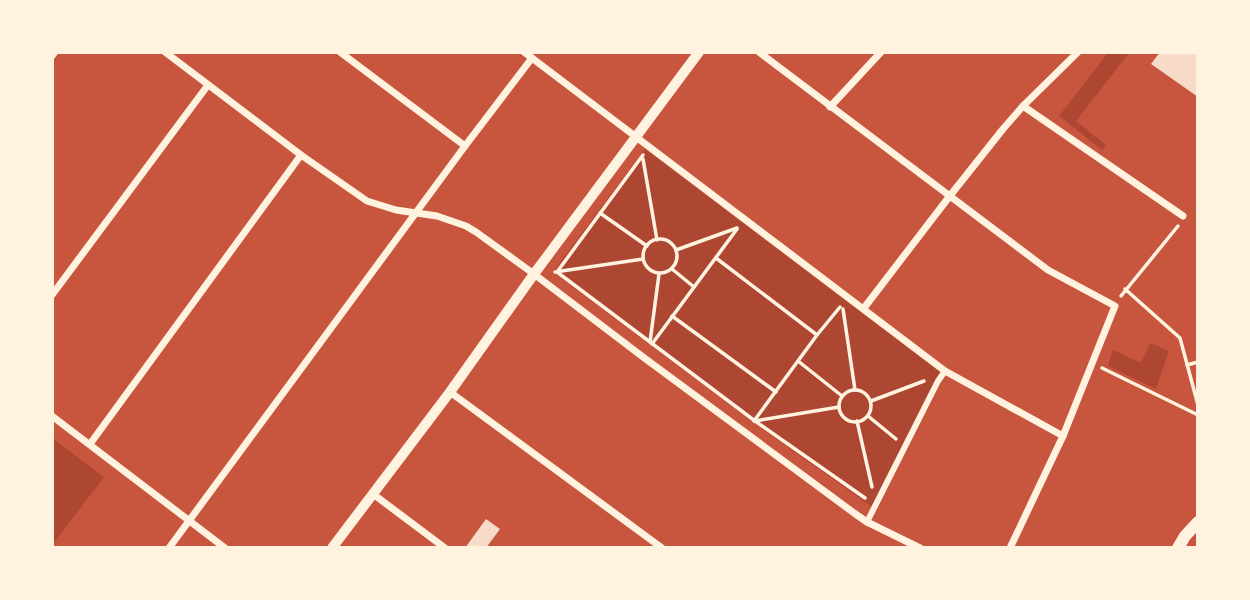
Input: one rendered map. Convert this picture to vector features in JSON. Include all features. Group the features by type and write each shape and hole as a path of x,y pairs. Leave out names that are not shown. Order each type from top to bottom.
{"main road":[{"path":"1178,548 1198,522"}],"street":[{"path":"165,52 301,155 368,201 396,210 437,216 466,226 867,522 920,548"},
{"path":"340,52 465,146"},
{"path":"524,52 946,371 1063,436"},
{"path":"332,548 699,52"},
{"path":"759,52 1048,270 1115,306 1063,436 1010,548"},
{"path":"830,107 881,52"},
{"path":"864,308 948,197 1023,106 1078,52"},
{"path":"169,548 532,58"},
{"path":"52,295 208,85"},
{"path":"1023,106 1184,217"},
{"path":"90,444 301,155"},
{"path":"867,522 938,381 946,371"},
{"path":"450,392 662,548"},
{"path":"52,416 225,548"},
{"path":"373,494 445,548"}],"path":[{"path":"636,137 642,155 657,240"},
{"path":"557,272 642,155"},
{"path":"600,213 647,246"},
{"path":"1115,306 1125,289 1184,217"},
{"path":"643,357 738,228 676,250"},
{"path":"657,240 673,245 677,260 672,269 664,273 649,269 643,259 647,246 657,240"},
{"path":"716,258 817,335"},
{"path":"534,274 643,259"},
{"path":"672,269 694,287"},
{"path":"557,272 755,421 876,505"},
{"path":"651,343 659,273"},
{"path":"1125,289 1180,338 1198,405"},
{"path":"746,432 842,305 855,390"},
{"path":"672,316 776,392"},
{"path":"798,361 842,396"},
{"path":"1187,365 1198,362"},
{"path":"1104,369 1198,415"},
{"path":"870,401 933,378"},
{"path":"850,390 865,393 871,407 868,416 864,420 853,422 843,417 839,407 842,396 850,390"},
{"path":"755,421 839,407"},
{"path":"868,416 905,446"},
{"path":"857,421 876,505"}],"shaded area":[{"path":"1108,53 1129,53 1076,121 1106,145 1102,150 1059,116"},
{"path":"645,149 940,372 872,507 754,423 553,272"},
{"path":"1150,343 1169,351 1156,389 1108,366 1113,350 1141,363"},
{"path":"52,438 104,477 53,544 52,544"}],"building":[{"path":"1160,52 1198,52 1198,97 1151,64"},
{"path":"486,519 500,529 486,548 465,548"}]}
